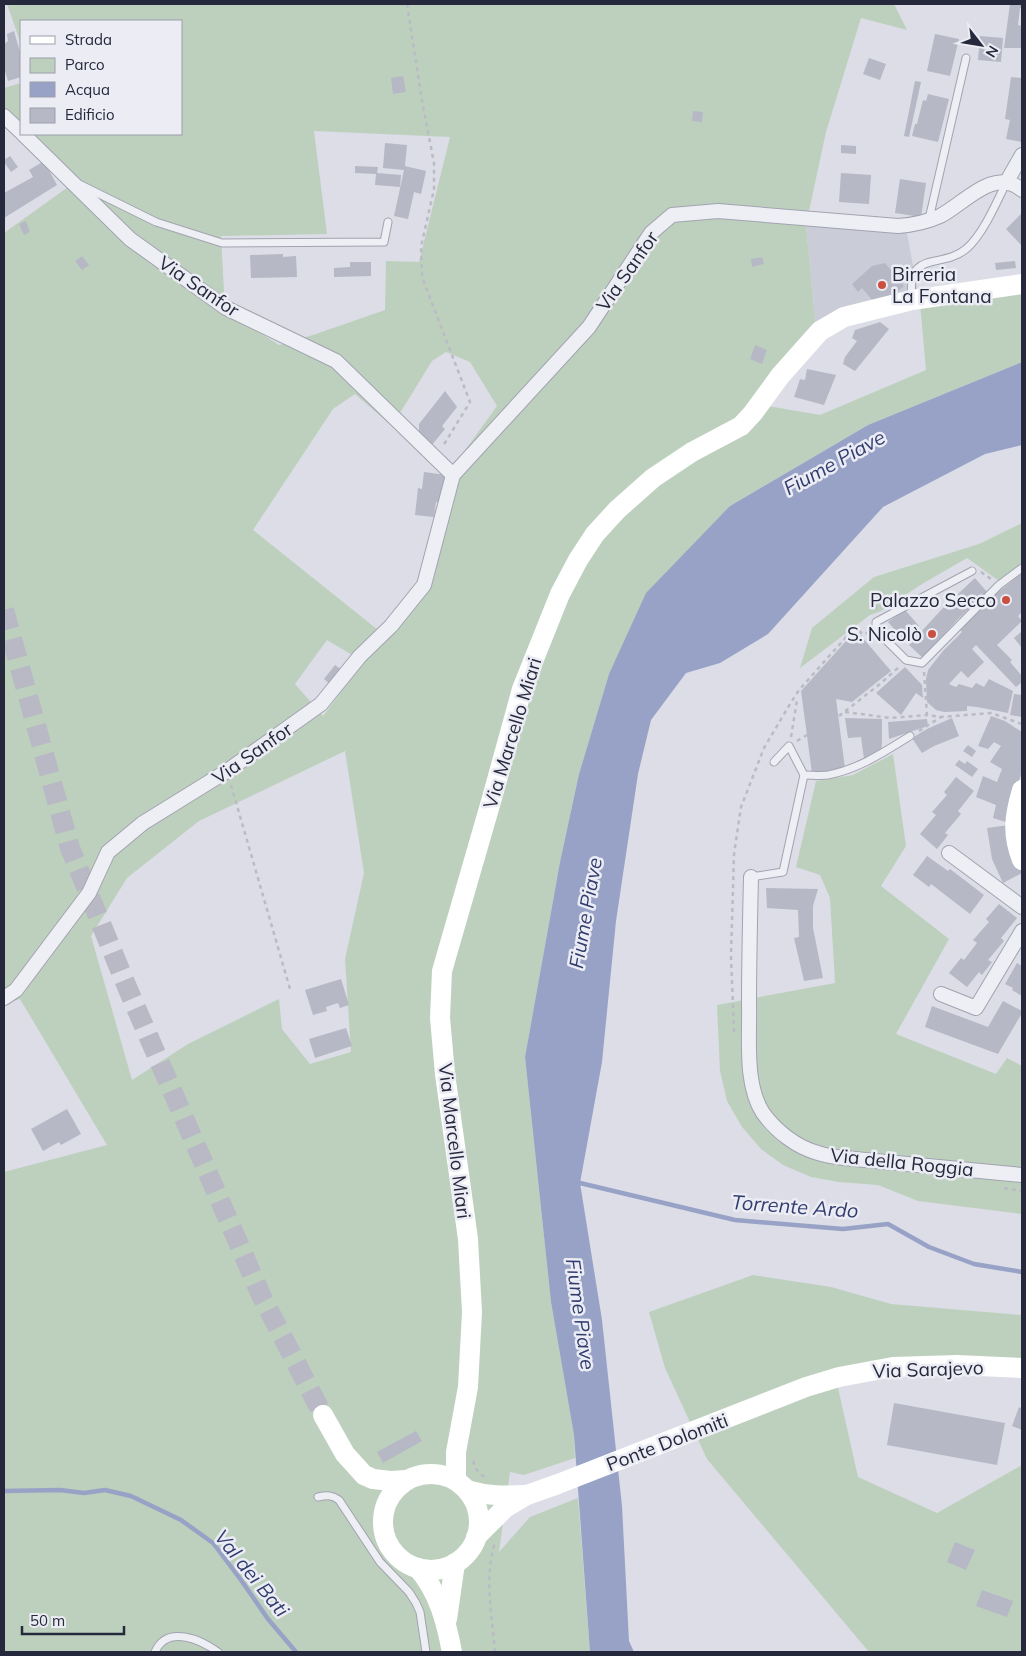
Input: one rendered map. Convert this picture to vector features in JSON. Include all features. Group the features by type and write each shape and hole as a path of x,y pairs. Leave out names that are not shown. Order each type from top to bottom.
{"street":[{"name":"Via Sanfor","path":"4,116 20,131"},
{"name":"Via Sanfor","path":"24,135 130,239 226,308 336,361 453,475"},
{"path":"1022,155 1006,183 1022,190"},
{"name":"Via Sanfor","path":"4,998 16,990 89,893 108,852 143,823 227,771 321,704 360,656 391,626 424,585 453,475 589,327 651,233 672,214 718,210 898,226 929,220 951,209 985,186 1006,183"},
{"name":"Via Marcello Miari","path":"476,1537 479,1520 476,1504 461,1485 456,1452 460,1422 468,1387 472,1312 468,1239 445,1074 441,1027 442,971 522,689 560,594 578,560 595,534 618,510 653,478 692,452 741,426 780,376 820,331 844,317 912,300 1022,284"},
{"path":"1022,790 1015,820 1015,833 1022,860"},
{"path":"949,853 1022,907"},
{"name":"Via della Roggia","path":"751,878 749,958 750,1068 753,1091 756,1098 762,1111 776,1128 795,1142 817,1153 844,1158 1022,1175"},
{"path":"941,994 976,1008 1022,931"},
{"name":"Via Sarajevo","path":"806,1387 838,1377 892,1367 957,1365 1022,1368"},
{"name":"Ponte Dolomiti","path":"476,1537 504,1508 527,1495 806,1387"},
{"path":"323,1415 338,1443 364,1475 374,1479 391,1481 439,1474 461,1485"},
{"name":"Via Marcello Miari","path":"383,1514 389,1498 397,1488 436,1464 446,1450 460,1422"},
{"path":"354,1463 383,1514 384,1532 390,1548 402,1561 418,1568 437,1570 455,1563 468,1552 476,1537"},
{"name":"Ponte Dolomiti","path":"461,1485 483,1495 527,1495"},
{"path":"446,1623 455,1563"},
{"path":"418,1568 429,1581 438,1599 446,1623 452,1652"}],"lane":[{"path":"929,220 966,58"},
{"name":"Via Sanfor","path":"68,178 156,222 222,243 384,242 388,222"},
{"path":"912,300 910,288 912,279 919,267 926,262 953,256 965,250 977,236 990,215 1006,183"},
{"path":"972,571 876,622 876,630 906,660 918,663 924,662 999,585 1022,568"},
{"path":"804,775 827,775 852,768 871,760 910,736"},
{"path":"751,878 783,872 804,775 789,746 774,762"},
{"path":"318,1497 334,1496 339,1500 380,1562 410,1592 420,1612 426,1652"},
{"path":"155,1652 166,1640 184,1636 199,1641 218,1652"}],"path":[{"path":"407,4 434,163 434,189 421,248 422,277 470,402 436,458"},
{"path":"972,571 980,572 999,585"},
{"path":"877,594 879,599 873,602 882,619"},
{"path":"734,1040 731,956 734,864 741,807 764,748 799,690 856,626 862,634"},
{"path":"838,716 880,684 906,660"},
{"path":"924,662 927,715"},
{"path":"789,746 797,700 790,704"},
{"path":"844,712 892,718 991,713 1022,724"},
{"path":"910,736 931,725 941,717"},
{"path":"227,771 290,988"},
{"path":"1003,1188 1022,1190"},
{"path":"495,1652 489,1578 495,1543 499,1537"}],"shaded area":[{"path":"806,225 906,228 920,303 816,330"}],"green space":[{"path":"7,4 894,4 907,30 861,18 826,132 806,225 816,330 756,404 820,415 926,370 920,303 1022,289 1022,362 868,425 730,506 609,674 579,774 560,862 525,1057 551,1302 574,1435 575,1458 524,1475 510,1472 499,1552 530,1517 578,1498 590,1652 4,1652 4,1172 107,1145 20,999 4,1004 4,233 68,187 4,121 4,88 20,83 20,135 182,135 182,20 20,20 20,41","holes":["314,131 450,137 419,262 386,261 385,310 279,345 225,310 221,236 327,234","446,352 470,362 497,406 453,467 426,592 388,638 253,530 333,409 355,394 392,426 432,361","327,640 364,662 323,716 295,684","345,751 364,873 345,959 351,1052 310,1064 282,1029 279,999 188,1044 132,1080 91,936 127,878 199,821"]},
{"path":"1022,523 1022,568 999,581 967,558 881,611 870,615 800,668 812,628 874,577 979,544"},
{"path":"893,754 906,846 881,886 949,939 896,1034 996,1074 1007,1058 1022,1066 1022,1214 918,1201 878,1185 839,1182 811,1177 783,1165 761,1149 742,1127 727,1101 720,1071 717,1005 835,983 830,898 820,875 796,867 816,781 853,775"},
{"path":"753,1275 831,1287 891,1304 1022,1315 1022,1364 834,1370 858,1477 937,1513 1022,1465 1022,1652 869,1652 707,1459 665,1368 649,1312"}],"water":[{"name":"Fiume Piave","path":"1022,362 1022,445 985,454 883,507 768,634 720,663 686,673 651,720 638,774 616,921 602,1062 580,1183 602,1320 622,1506 629,1641 634,1652 590,1652 574,1435 551,1302 525,1057 560,862 579,774 609,674 646,593 730,506 868,425"}],"building":[{"path":"1010,4 1022,4 1018,25 1022,26 1022,48 1004,48"},
{"path":"14,31 20,52 20,77 8,81 4,68 4,44 8,41 7,34"},
{"path":"935,34 959,39 950,76 927,71"},
{"path":"980,36 1003,38 1001,62 978,60"},
{"path":"869,58 886,64 880,80 863,74"},
{"path":"403,76 406,92 393,94 391,78"},
{"path":"1011,77 1022,78 1022,142 1006,139 1010,120 1005,119"},
{"path":"915,81 921,82 909,137 904,136"},
{"path":"928,94 949,99 938,142 912,136 923,100 926,101"},
{"path":"693,111 703,112 702,122 692,121"},
{"path":"385,143 407,145 405,166 426,171 421,194 414,192 408,219 394,216 404,170 383,168"},
{"path":"841,145 856,146 856,154 841,153"},
{"path":"10,156 18,167 11,172 4,162"},
{"path":"44,161 57,185 4,218 4,193 33,177 29,170"},
{"path":"355,166 378,167 377,173 401,175 400,187 375,185 376,174 355,173"},
{"path":"841,173 871,175 869,204 839,202"},
{"path":"900,179 926,183 921,217 895,213"},
{"path":"1022,213 1022,246 1006,229"},
{"path":"26,221 30,232 24,235 19,224"},
{"path":"283,254 283,257 296,256 297,277 251,278 250,255"},
{"path":"82,256 89,265 82,270 75,261"},
{"path":"762,257 764,264 752,267 751,259"},
{"path":"1015,261 1016,268 996,270 995,263"},
{"path":"350,262 371,262 371,276 334,277 334,268 350,267"},
{"name":"Birreria La Fontana","path":"885,263 904,286 878,307 862,288 858,292 852,284 872,266"},
{"path":"880,322 889,329 855,371 843,364 845,357 857,341 852,338 855,330"},
{"path":"755,345 767,350 762,364 750,359"},
{"path":"807,369 836,375 824,405 794,397 800,379 805,380"},
{"path":"445,391 457,407 442,426 445,429 431,446 419,436 419,424"},
{"path":"424,472 446,475 442,503 436,502 434,517 415,515 418,488 422,489"},
{"path":"1022,573 1022,612 1018,616 1022,621 997,645 1012,660 1010,662 1022,676 1022,682 1016,687 976,645 972,649 984,662 968,678 961,671 949,684 956,687 959,684 972,688 976,683 984,687 989,679 1013,691 1008,713 967,706 967,711 944,712 936,710 927,702 926,679 928,670 962,632 960,630 998,592"},
{"path":"975,578 987,592 958,619 923,658 909,645 942,609"},
{"path":"905,610 919,626 903,639 888,622"},
{"path":"856,630 891,671 852,702 836,699 845,768 812,773 801,691"},
{"path":"1022,631 1022,648 1014,638"},
{"path":"335,665 350,676 331,685 324,679"},
{"path":"905,667 922,685 923,698 916,693 901,715 876,693"},
{"path":"1014,694 1022,695 1022,717 1010,715"},
{"path":"991,716 1005,721 1022,732 1022,771 1006,822 993,818 996,805 976,797 983,776 997,782 1002,769 990,762 1001,746 994,742 988,749 978,746"},
{"path":"845,718 882,719 881,751 864,759 861,737 848,738"},
{"path":"952,718 959,736 922,753 912,738"},
{"path":"927,719 928,726 889,739 888,722"},
{"path":"968,745 976,751 972,757 963,751"},
{"path":"959,760 965,764 967,761 978,769 972,777 955,765"},
{"path":"956,777 974,791 958,811 961,814 945,833 948,835 937,849 920,834 936,815 932,812 947,795 944,792"},
{"path":"1009,825 1014,855 1022,873 1003,883 992,859 987,828"},
{"path":"927,856 948,871 950,869 984,895 970,914 931,884 929,887 913,875"},
{"path":"766,888 818,889 813,906 813,928 823,978 804,981 794,938 799,937 798,910 767,908"},
{"path":"999,904 1017,918 1001,938 1004,941 988,960 992,962 982,975 979,972 967,987 949,973 961,958 964,960 977,943 973,940 989,922 986,919"},
{"path":"1017,963 1022,966 1022,996 1005,984"},
{"path":"341,979 349,1005 340,1008 338,1003 326,1007 327,1011 313,1015 305,990"},
{"path":"1003,1001 1022,1011 1022,1013 998,1054 925,1027 932,1006 988,1027"},
{"path":"346,1028 352,1046 315,1058 309,1039"},
{"path":"67,1109 81,1134 61,1145 59,1142 43,1151 31,1129"},
{"path":"894,1403 1005,1423 997,1465 887,1445"},
{"path":"1019,1407 1022,1409 1022,1430 1012,1426"},
{"path":"416,1431 422,1441 383,1463 377,1452"},
{"path":"955,1542 975,1550 966,1570 947,1562"},
{"path":"982,1590 1013,1601 1007,1617 976,1606"}],"waterway":[{"name":"Torrente Ardo","path":"577,1185 580,1183 735,1220 843,1229 888,1224 929,1247 974,1264 1022,1272"},
{"name":"Val dei Bati","path":"4,1491 60,1490 84,1493 105,1490 131,1496 181,1520 213,1543 268,1619 296,1652"}],"tunnel":[{"path":"4,610 70,848 127,987 261,1295 323,1415"}],"place":[{"name":"Birreria La Fontana","path":"882,285"},
{"name":"Palazzo Secco","path":"1006,600"},
{"name":"S. Nicolò","path":"932,634"}]}
